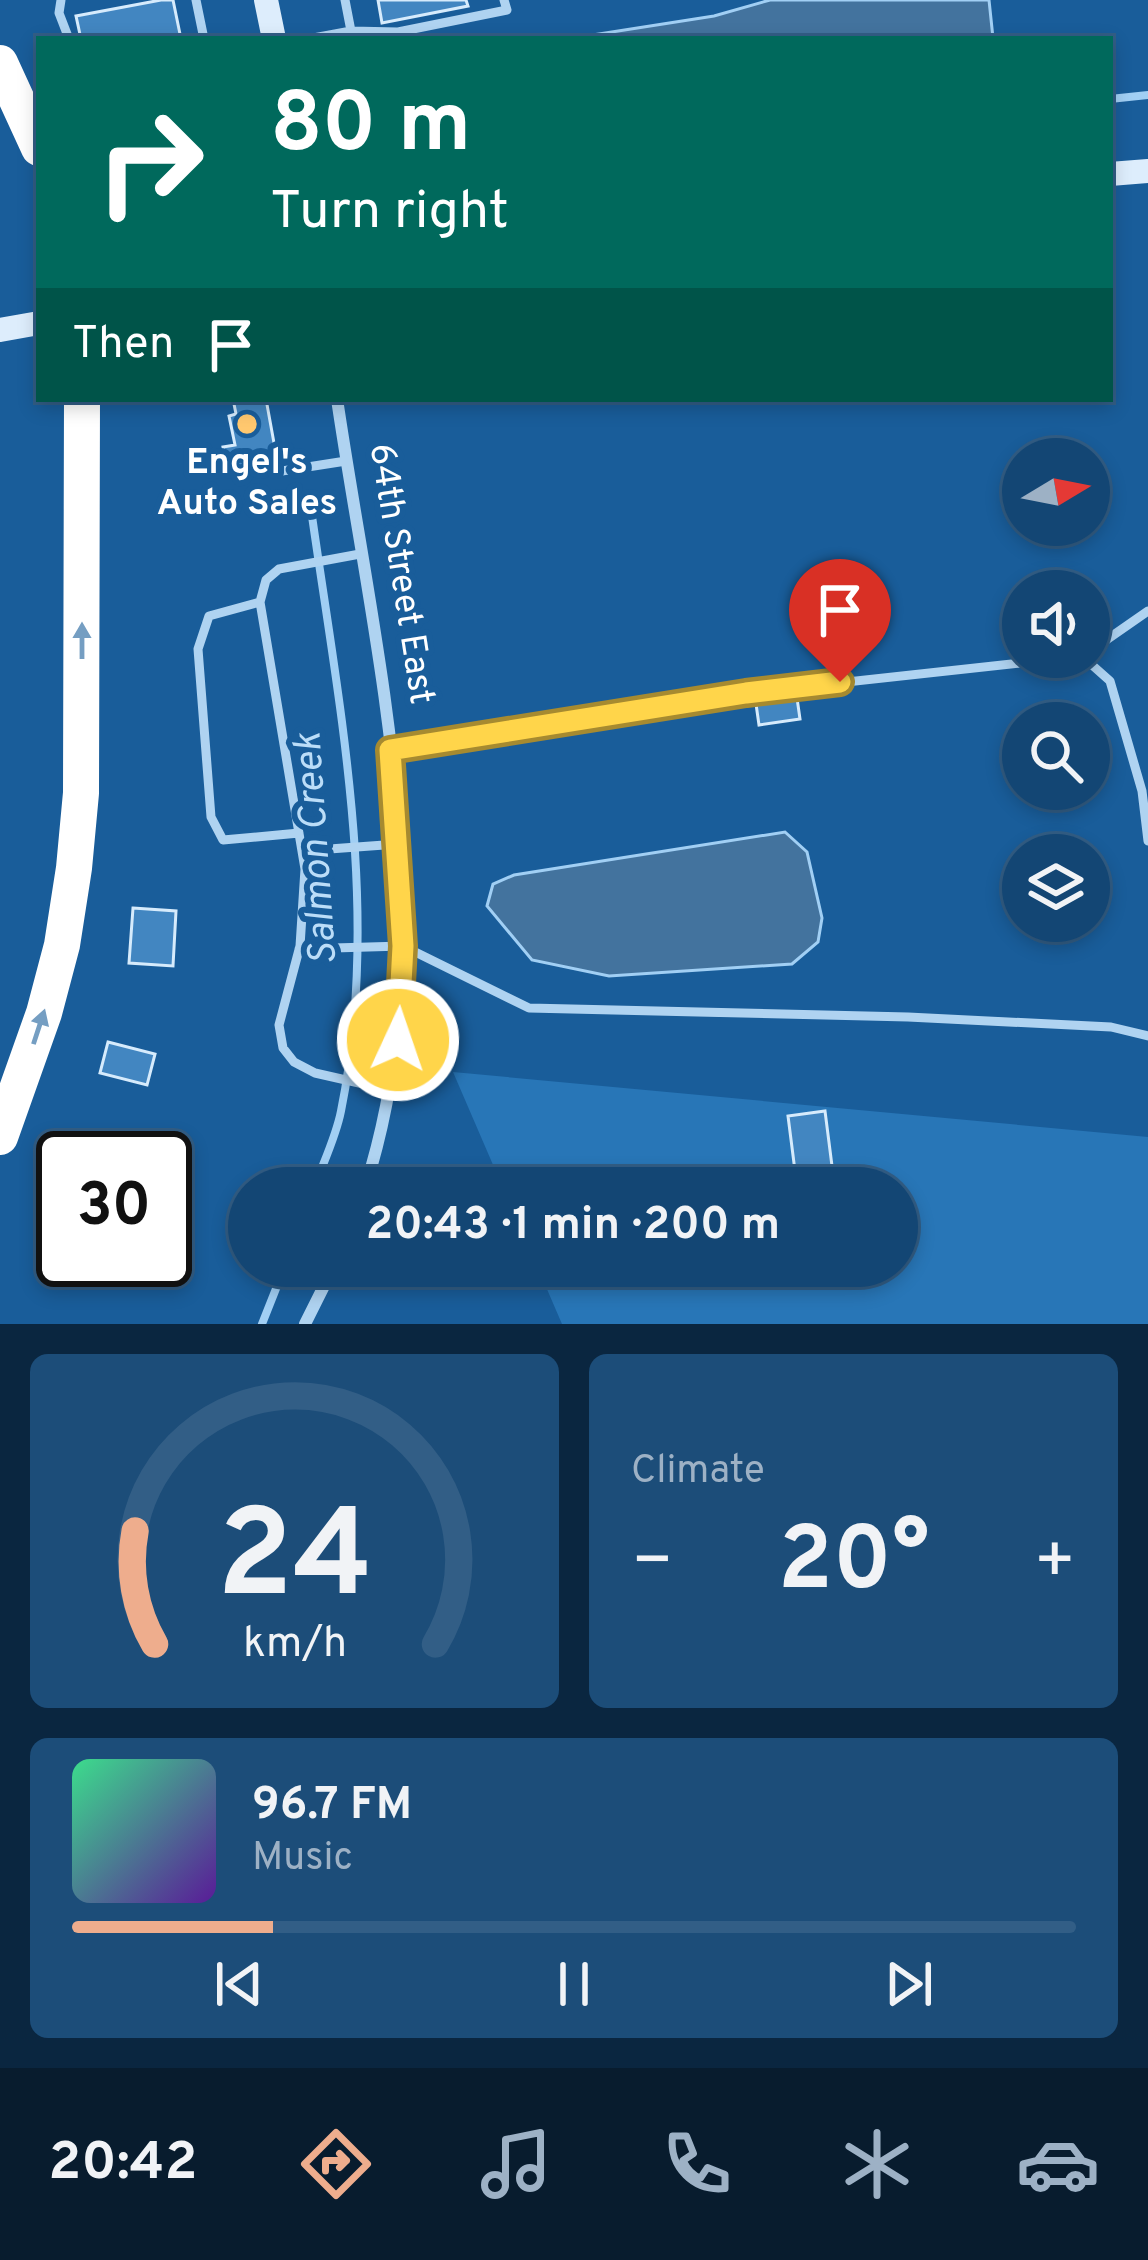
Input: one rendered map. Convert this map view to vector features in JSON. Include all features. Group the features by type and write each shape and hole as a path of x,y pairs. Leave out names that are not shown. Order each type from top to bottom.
{"highway":[{"path":"0,63 36,141"},
{"path":"0,1137 44,1013 62,945 74,868 81,793 82,402"}],"street":[{"path":"266,0 273,36"},
{"path":"1113,174 1148,171"},
{"path":"0,330 36,324"},
{"name":"64th Street East","path":"337,402 390,750 403,946 398,1040 371,1167"},
{"path":"305,1324 324,1287"}],"lane":[{"path":"62,0 59,13 68,36"},
{"path":"196,0 203,36"},
{"path":"345,0 351,31"},
{"path":"324,36 398,32 507,10 505,0"},
{"path":"282,471 346,461"},
{"path":"360,554 279,569 266,580 260,602 302,851 305,908 279,1025 283,1048 294,1062 315,1073 389,1090"},
{"path":"260,602 209,616 198,649 211,817 223,840 299,833"},
{"path":"1110,637 1148,611"},
{"path":"390,750 746,693 1002,664"},
{"path":"1107,678 1142,791 1148,841"},
{"path":"302,851 398,844"},
{"path":"299,949 403,946 529,1009 908,1017 1111,1028 1148,1036"}],"shaded area":[{"path":"770,0 989,0 993,36 586,36 714,16"},
{"path":"785,832 807,852 822,918 818,942 792,964 609,976 532,960 487,906 493,884 514,875"},
{"path":"453,1072 1148,1137 1148,1324 562,1324 546,1287 918,1287 918,1167 494,1167"}],"building":[{"path":"173,0 180,36 80,36 76,16"},
{"path":"378,0 466,0 468,6 382,23"},
{"path":"234,402 267,402 278,465 229,475 223,447 235,445 229,416 236,414"},
{"path":"797,698 800,719 759,725 756,704"},
{"path":"133,908 176,911 173,966 129,963"},
{"path":"108,1042 155,1054 147,1085 100,1073"},
{"path":"825,1111 832,1166 794,1167 788,1116"}],"waterway":[{"name":"Salmon Creek","path":"1113,99 1148,95"},
{"name":"Salmon Creek","path":"310,502 343,729 357,882 353,1035 341,1111 322,1167"},
{"name":"Salmon Creek","path":"262,1324 277,1287"}],"place":[{"name":"Engel's Auto Sales","path":"247,424"}],"route":[{"path":"398,1040 403,946 390,750 840,682"}]}
